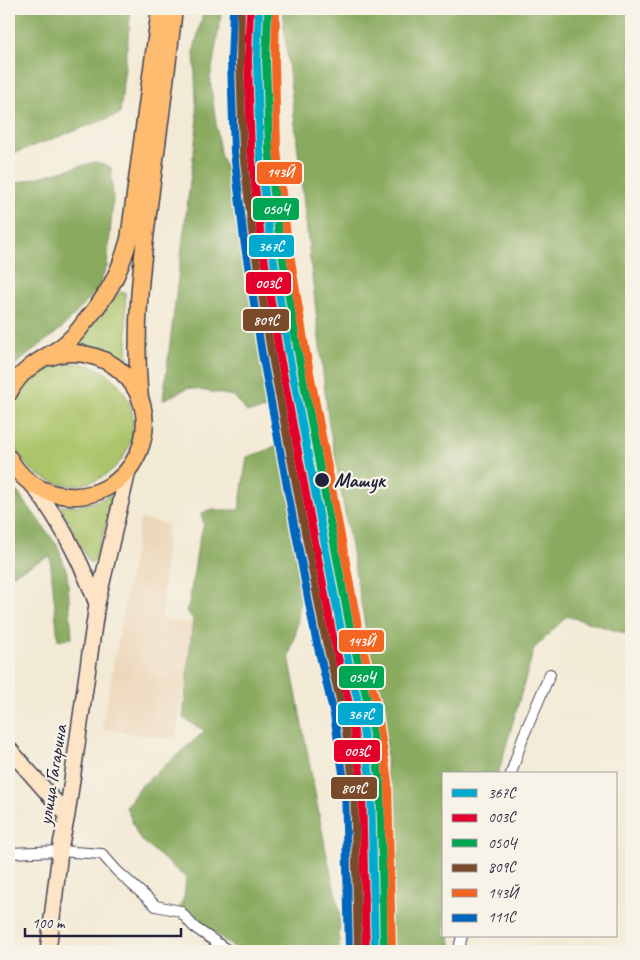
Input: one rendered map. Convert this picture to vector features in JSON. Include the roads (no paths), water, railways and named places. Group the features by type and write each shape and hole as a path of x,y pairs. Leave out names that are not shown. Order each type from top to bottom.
{"main road":[{"path":"9,392 14,382 34,365 66,344 96,310 110,290 122,261 129,240 160,9"},
{"path":"9,458 14,467 32,484 48,492 65,496 83,496 100,492 115,483 128,471 142,445 145,418 140,399 138,376 138,320 144,248 174,9"},
{"path":"9,375 56,355 73,353 90,355 106,361 120,371 132,384 140,399"},
{"name":"улица Гагарина","path":"48,951 60,851 67,815 97,604 128,471"},
{"name":"улица Гагарина","path":"32,484 43,498 71,545 83,568 97,604"},
{"path":"9,749 67,815"}],"street":[{"path":"512,772 523,737 550,674"},
{"path":"9,853 60,851 102,854 117,871 156,906 180,911 194,927 230,951"},
{"path":"462,938 460,944 462,951"}],"place":[{"name":"Машук","path":"322,480"}]}
